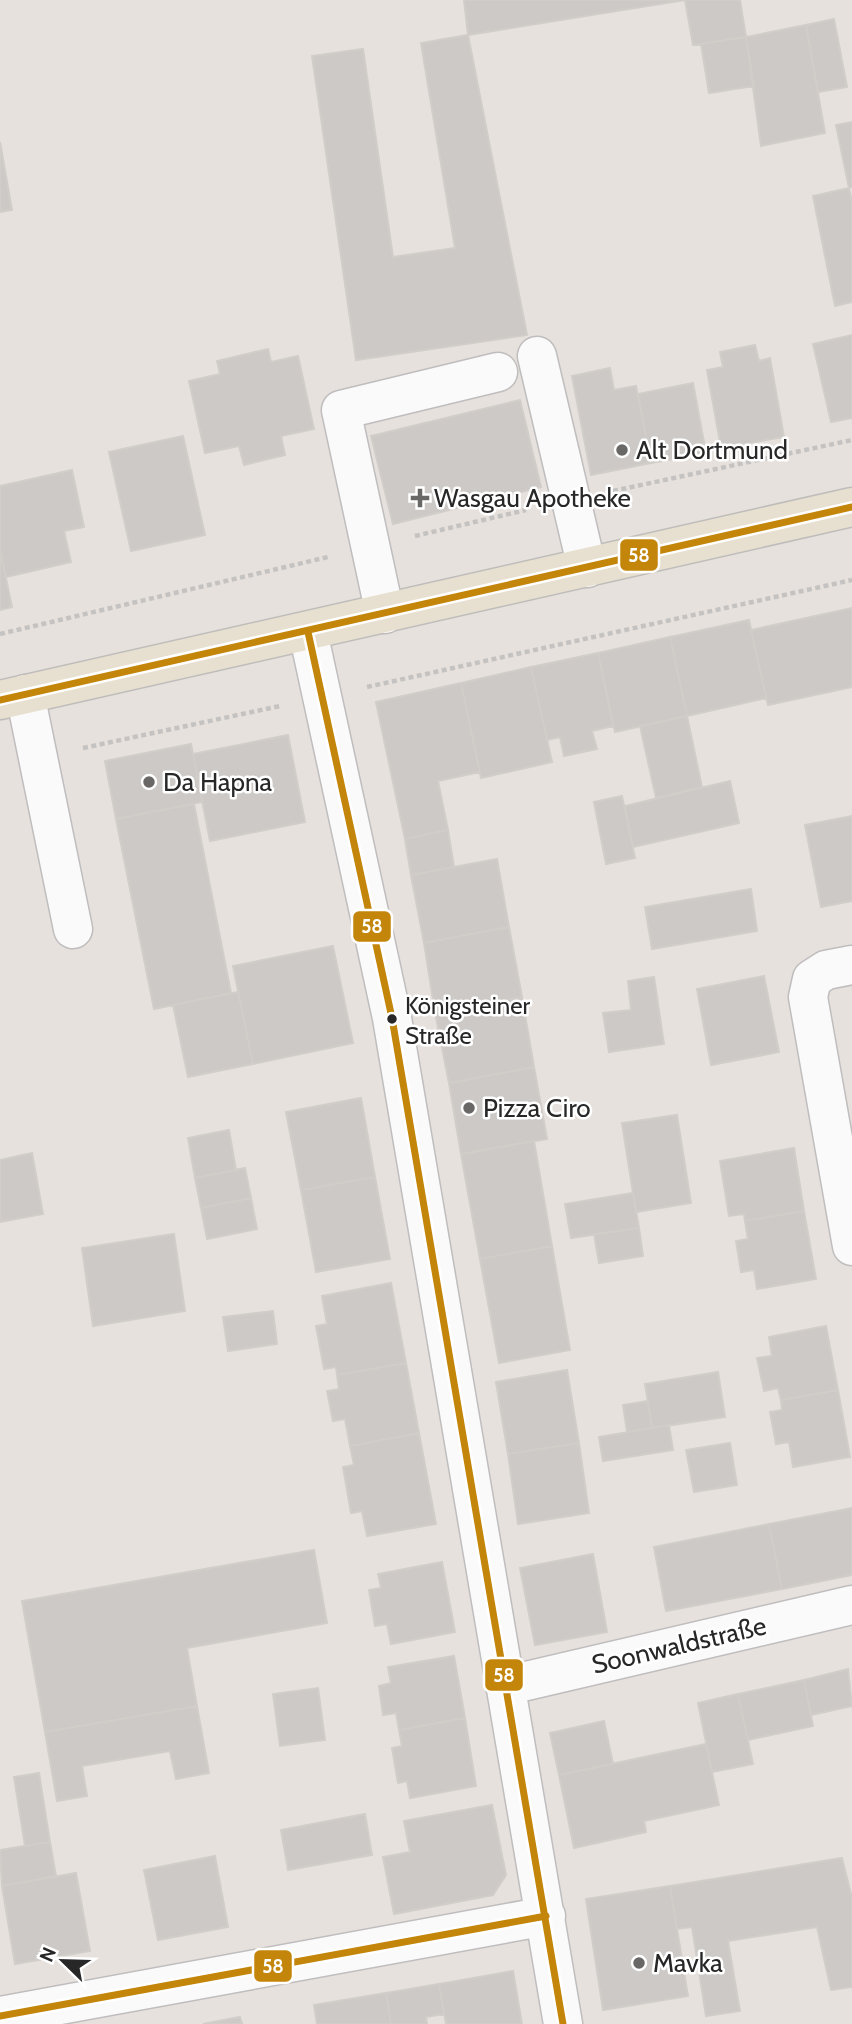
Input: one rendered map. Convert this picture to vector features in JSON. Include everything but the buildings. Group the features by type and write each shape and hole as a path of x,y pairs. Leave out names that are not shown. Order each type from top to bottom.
{"main road":[{"path":"12,697 852,508"}],"street":[{"path":"537,356 587,568"},
{"path":"385,614 341,410 498,372"},
{"path":"309,632 391,1018 564,2024"},
{"path":"12,697 38,758 73,929"},
{"path":"852,965 826,970 812,979 808,997 852,1246"},
{"name":"Soonwaldstraße","path":"505,1686 852,1605"},
{"path":"0,2016 546,1916"}],"path":[{"path":"0,634 292,566"},
{"path":"38,758 852,580"}],"transit line":[{"name":"58","path":"0,700 852,507"},
{"name":"58","path":"308,632 392,1018 563,2024"},
{"name":"58","path":"0,2016 546,1916"}],"place":[{"name":"Alt Dortmund","path":"622,450"},
{"name":"Wasgau Apotheke","path":"420,498"},
{"name":"Da Hapna","path":"149,782"},
{"name":"Königsteiner Straße","path":"392,1019"},
{"name":"Pizza Ciro","path":"469,1108"},
{"name":"Mavka","path":"639,1963"}]}
